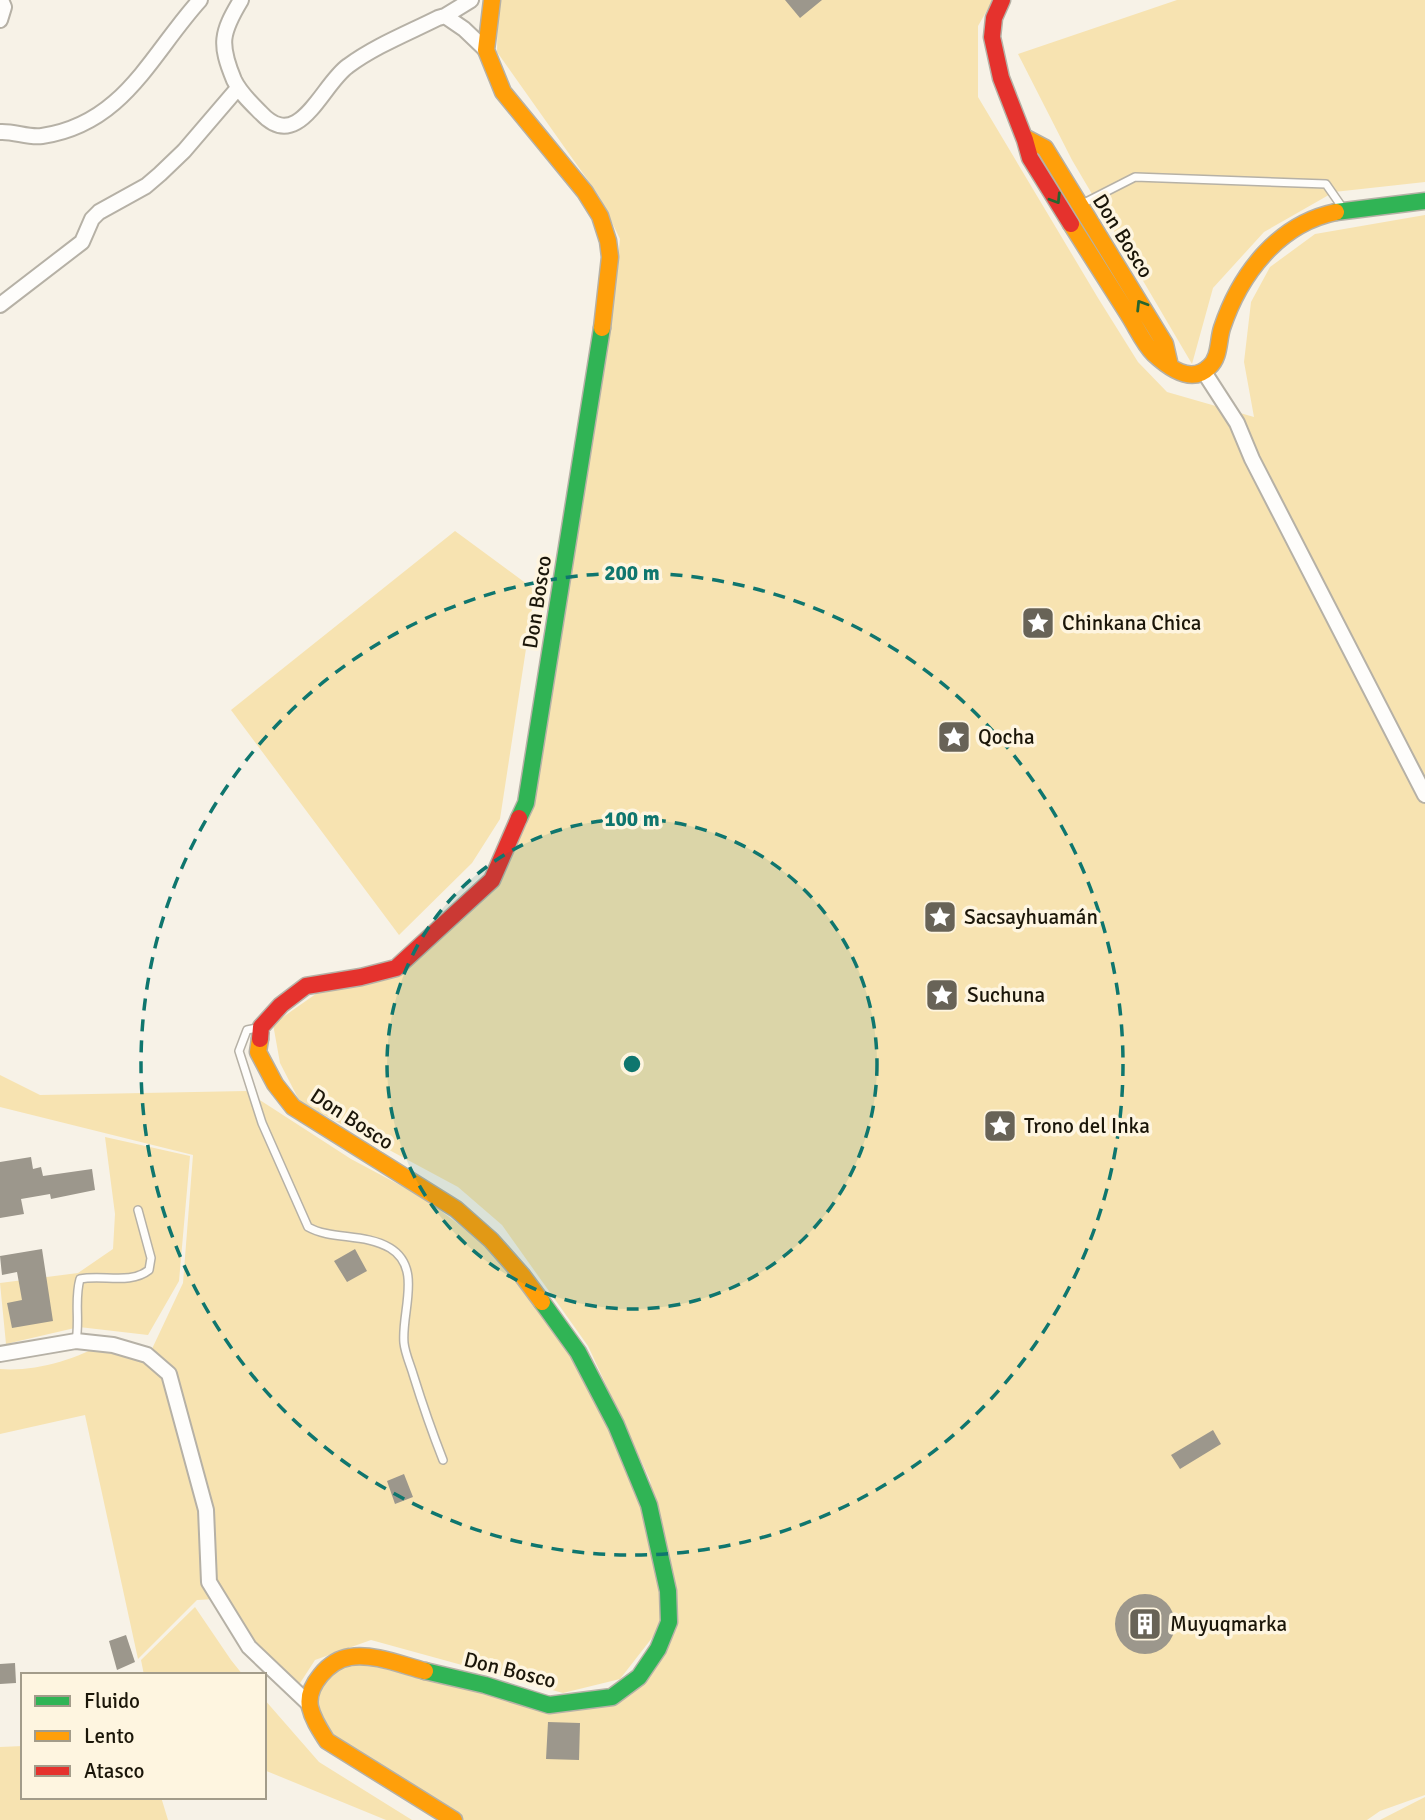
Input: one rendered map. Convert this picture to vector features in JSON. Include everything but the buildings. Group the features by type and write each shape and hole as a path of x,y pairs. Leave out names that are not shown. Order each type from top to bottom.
{"street":[{"path":"0,20 4,7 1,0"},
{"path":"0,132 38,136 61,133 87,123 113,104 146,71 200,0"},
{"path":"241,0 224,34 224,55 238,88 264,116 279,125 296,124 309,112 337,74 350,64 471,0"},
{"name":"Don Bosco","path":"309,1704 317,1678 332,1664 350,1657 371,1658 485,1685 548,1705 612,1697 639,1678 658,1649 669,1622 668,1591 649,1505 616,1425 570,1341 522,1275 491,1240 456,1209 293,1107 275,1084 258,1052 261,1027 281,1005 306,986 360,978 396,968 492,880 526,803 606,304 610,257 608,241 595,208 585,192 503,92 486,50 492,0"},
{"name":"Don Bosco","path":"1002,0 990,35 995,61 1026,138 1030,158 1152,352 1170,366"},
{"path":"444,16 464,29 486,50"},
{"path":"0,305 82,242 92,219 99,212 146,186 160,174 184,151 238,88"},
{"name":"Don Bosco","path":"1026,138 1045,148 1165,344 1170,366"},
{"path":"1170,366 1179,373 1191,376 1204,372 1217,358 1221,331 1247,274 1275,240 1316,217 1345,210 1425,201"},
{"path":"1204,372 1237,423 1252,459 1425,795"},
{"path":"0,1354 76,1341 113,1345 147,1355 169,1374 206,1510 209,1582 249,1647 309,1704 315,1723 327,1741 454,1820"}],"lane":[{"path":"1080,205 1135,177 1326,184 1345,210"},
{"path":"261,1027 247,1030 239,1051 262,1123 308,1227 320,1234 350,1235 389,1247 403,1259 408,1274 404,1344 443,1460"},
{"path":"76,1341 79,1327 76,1293 80,1279 92,1276 132,1278 149,1270 151,1258 138,1210"}],"shaded area":[{"name":"Sacsayhuamán","path":"498,0 993,0 978,26 978,97 1138,362 1167,392 1254,417 1244,362 1251,302 1270,267 1315,234 1425,215 1425,1795 1380,1811 1367,1820 459,1820 327,1741 309,1689 351,1661 559,1710 631,1695 676,1630 650,1480 588,1346 502,1225 458,1187 300,1102 280,1063 273,1024 340,977 419,951 493,882 528,803 615,288 620,239 599,196 497,52"},
{"path":"1177,0 1425,0 1425,182 1334,192 1264,232 1213,288 1192,364 1072,160 1018,54"},
{"path":"455,531 535,590 500,819 472,863 399,935 231,710"},
{"path":"0,1075 40,1095 246,1091 351,1159 424,1198 498,1254 561,1334 600,1402 639,1495 666,1620 620,1679 563,1693 371,1640 315,1660 293,1694 215,1599 197,1600 138,1659 85,1415 0,1434 0,1369 40,1367 81,1354 105,1342 151,1351 183,1283 193,1155 0,1107"},
{"path":"105,1137 190,1156 179,1281 148,1335 79,1327 6,1344 0,1283 78,1273 113,1249 115,1214"},
{"path":"195,1607 241,1673 144,1673 141,1660"},
{"path":"266,1701 319,1762 412,1820 386,1820 266,1771"},
{"path":"21,1746 21,1799 162,1799 168,1820 0,1820 0,1747"},
{"path":"1425,1797 1425,1820 1380,1820"}],"traffic: fast":[{"path":"1336,212 1425,201"},
{"path":"519,818 526,803 602,328"},
{"path":"425,1671 485,1685 549,1705 612,1697 639,1677 658,1649 669,1622 668,1591 649,1505 616,1425 578,1352 542,1302"}],"traffic: slow":[{"path":"492,0 486,50 503,92 585,192 600,216 610,257 602,328"},
{"path":"1026,138 1045,148 1165,344 1170,366"},
{"path":"1071,224 1150,350 1173,369 1195,374 1213,363 1230,308 1239,289 1264,254 1296,228 1315,218 1336,212"},
{"path":"260,1039 258,1052 275,1084 293,1107 456,1209 491,1240 542,1302"},
{"path":"425,1671 368,1657 342,1659 327,1669 315,1683 310,1707 327,1741 454,1820"}],"traffic: jam":[{"path":"1002,0 994,18 992,37 1001,78 1030,158 1071,224"},
{"path":"260,1039 261,1027 281,1005 306,986 396,968 492,880 519,818"}],"place":[{"name":"Chinkana Chica","path":"1038,623"},
{"name":"Qocha","path":"954,737"},
{"name":"Sacsayhuamán","path":"940,917"},
{"name":"Suchuna","path":"942,995"},
{"name":"Trono del Inka","path":"1000,1126"},
{"name":"Muyuqmarka","path":"1145,1624"}]}
